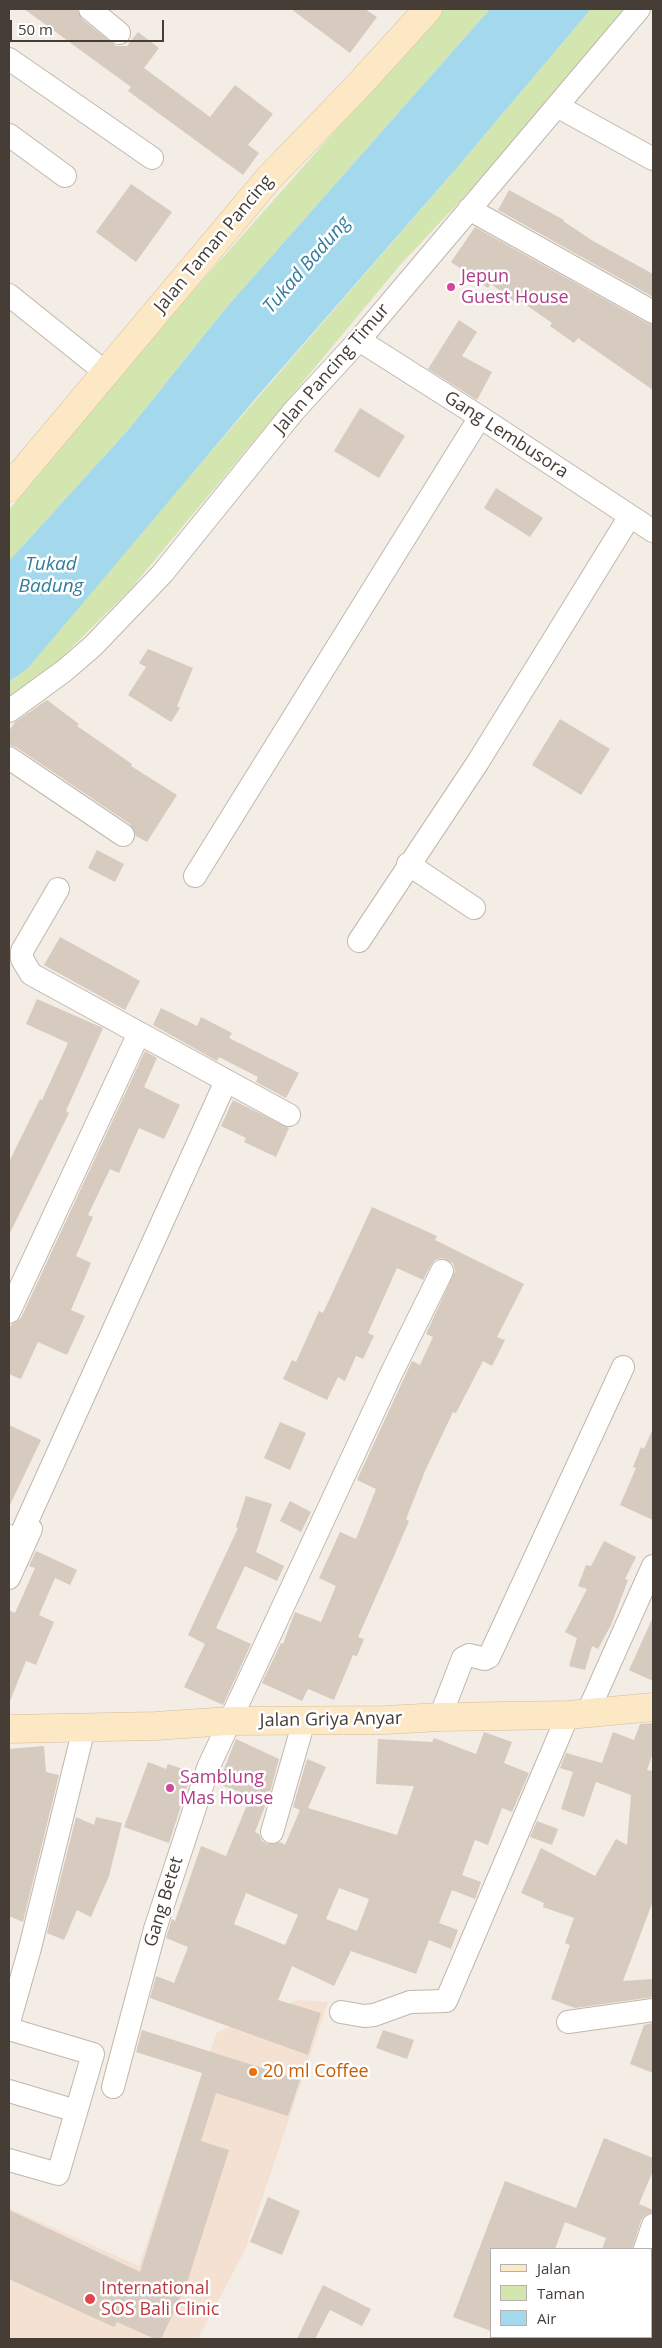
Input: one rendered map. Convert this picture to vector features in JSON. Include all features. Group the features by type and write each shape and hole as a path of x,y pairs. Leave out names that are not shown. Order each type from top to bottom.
{"street":[{"path":"90,9 119,33"},
{"name":"Jalan Taman Pancing","path":"9,486 269,178 358,86 428,9"},
{"name":"Jalan Pancing Timur","path":"9,711 64,671 93,646 162,574 293,412 359,340 639,9"},
{"path":"9,58 152,158"},
{"path":"558,106 653,158"},
{"path":"9,135 64,176"},
{"path":"469,209 653,312"},
{"path":"9,294 105,372"},
{"name":"Gang Lembusora","path":"359,340 653,531"},
{"path":"195,876 480,417"},
{"path":"360,941 408,864 478,762 630,516"},
{"path":"9,758 124,835"},
{"path":"408,864 474,908"},
{"path":"58,889 22,951 25,967 42,982 289,1115"},
{"path":"9,1312 139,1033"},
{"path":"9,1536 18,1541 226,1081"},
{"name":"Gang Betet","path":"113,2087 155,1928 208,1768 392,1372 442,1270"},
{"path":"440,1717 463,1658 469,1655 484,1659 488,1657 623,1367"},
{"path":"9,1578 61,1462"},
{"path":"342,2012 364,2016 374,2015 410,2002 446,2001 578,1715 653,1566"},
{"name":"Jalan Griya Anyar","path":"10,1732 229,1721 386,1720 440,1717 578,1715 653,1707"},
{"path":"272,1832 304,1721"},
{"path":"9,2022 30,1948 84,1728"},
{"path":"568,2022 653,2010"},
{"path":"9,2029 93,2054 58,2174 9,2160"},
{"path":"9,2091 76,2111"},
{"path":"645,2248 653,2225"}],"shaded area":[{"path":"298,2000 328,2002 245,2250 198,2339 9,2339 9,2208 139,2266 217,2032"}],"green space":[{"path":"443,9 490,9 225,309 129,429 9,561 9,510 123,370"},
{"path":"591,9 627,9 511,147 401,264 129,591 51,668 9,701 9,682 14,679 455,170"}],"water":[{"name":"Tukad Badung","path":"490,9 591,9 455,170 256,398 28,668 9,682 9,561 129,429 225,309"}],"building":[{"path":"24,9 77,9 82,19 116,46 127,46 138,32 159,48 144,68 210,117 235,85 273,114 248,145 259,153 243,175 128,91 131,87"},
{"path":"291,9 365,9 377,17 350,53"},
{"path":"131,184 172,212 136,262 96,232"},
{"path":"509,190 564,220 593,241 653,274 653,297 498,210"},
{"path":"475,227 653,325 653,390 578,338 574,343 550,326 552,323 522,302 519,305 491,284 488,288 451,262"},
{"path":"459,320 477,332 462,356 492,372 477,400 428,369"},
{"path":"360,408 405,436 379,478 334,451"},
{"path":"496,488 543,518 530,537 484,508"},
{"path":"148,649 193,668 177,706 180,708 171,722 128,695 146,667 139,663"},
{"path":"47,700 79,724 77,726 132,764 131,766 177,795 147,842 136,836 130,824 16,747 9,745 9,731 15,722"},
{"path":"560,719 610,749 581,795 532,765"},
{"path":"97,850 124,864 115,882 88,868"},
{"path":"60,937 140,981 125,1010 44,965"},
{"path":"37,999 103,1028 66,1111 69,1113 9,1235 9,1162 40,1099 42,1100 68,1043 26,1024"},
{"path":"161,1008 197,1026 201,1017 232,1033 229,1038 299,1073 286,1098 256,1082 258,1077 219,1057 217,1061 153,1025"},
{"path":"145,1051 157,1058 144,1087 180,1105 164,1139 139,1128 119,1173 110,1169 88,1215 93,1217 76,1256 91,1263 71,1310 85,1316 67,1355 38,1342 21,1379 9,1374 9,1330 11,1325 21,1318"},
{"path":"233,1100 289,1128 276,1157 244,1142 246,1138 221,1126"},
{"path":"372,1207 437,1236 435,1240 524,1284 497,1337 505,1340 492,1366 483,1361 456,1413 453,1412 425,1471 406,1519 409,1521 358,1637 364,1639 357,1656 353,1655 334,1700 308,1689 302,1701 262,1683 281,1643 283,1644 295,1612 321,1622 336,1586 319,1578 340,1532 356,1539 376,1489 357,1480 412,1361 420,1365 433,1337 426,1334 455,1271 453,1263 442,1258 435,1260 423,1280 397,1268 368,1333 374,1336 363,1359 356,1356 345,1381 338,1377 327,1400 283,1379 292,1360 296,1362 319,1311 323,1313"},
{"path":"280,1422 306,1433 290,1470 264,1458"},
{"path":"9,1425 41,1440 9,1507"},
{"path":"653,1428 653,1520 620,1505 636,1468 633,1467 641,1447 644,1449"},
{"path":"246,1496 272,1504 256,1552 284,1566 277,1581 245,1566 216,1628 251,1644 223,1705 184,1687 205,1644 188,1635 238,1528 236,1527"},
{"path":"290,1501 311,1512 301,1532 280,1521"},
{"path":"604,1541 636,1557 625,1579 628,1580 611,1625 598,1649 592,1646 585,1670 569,1666 577,1638 565,1632 587,1589 578,1586 586,1565 591,1566"},
{"path":"36,1551 77,1570 70,1585 55,1578 39,1615 54,1622 36,1665 26,1661 10,1701 9,1610 15,1613 35,1568 29,1566"},
{"path":"653,1617 653,1681 629,1670"},
{"path":"653,1723 653,1753 647,1770 653,1771 653,1901 623,1981 653,1979 653,1997 575,2008 551,1999 570,1945 565,1943 574,1918 543,1907 544,1903 521,1893 541,1848 595,1876 616,1839 627,1845 631,1795 596,1782 584,1817 561,1809 573,1772 560,1768 566,1753 602,1763 613,1732 634,1740 640,1724"},
{"path":"484,1732 512,1742 504,1763 529,1773 512,1812 502,1808 488,1845 475,1840 462,1875 481,1882 475,1899 452,1890 439,1923 458,1930 451,1949 429,1940 416,1974 351,1951 334,1986 292,1966 278,2000 321,2013 308,2055 150,1998 156,1976 174,1983 188,1947 166,1938 172,1919 175,1921 201,1846 226,1856 249,1800 236,1793 237,1791 218,1784 236,1739 279,1759 269,1796 255,1832 259,1834 262,1841 268,1844 280,1842 285,1845 300,1810 293,1807 307,1759 326,1767 308,1808 397,1835 414,1786 376,1784 378,1739 432,1742 434,1738 476,1754","holes":["339,1888 369,1899 357,1931 326,1919","246,1893 298,1915 285,1945 234,1924"]},
{"path":"44,1746 46,1772 59,1775 23,1922 9,1916 9,1749"},
{"path":"148,1762 166,1769 168,1764 192,1772 169,1843 124,1827"},
{"path":"76,1817 94,1825 96,1817 122,1823 109,1876 91,1917 77,1910 64,1940 47,1933"},
{"path":"537,1821 558,1829 552,1845 530,1837"},
{"path":"653,2023 653,2073 630,2064 644,2025"},
{"path":"142,2030 300,2080 288,2116 216,2093 201,2141 229,2150 186,2286 161,2339 155,2339 117,2322 114,2327 9,2279 9,2210 140,2272 202,2073 136,2052"},
{"path":"383,2030 414,2040 407,2059 376,2048"},
{"path":"604,2138 653,2158 653,2171 639,2204 653,2210 653,2212 645,2215 641,2220 632,2248 602,2248 606,2238 565,2222 555,2248 490,2248 490,2331 453,2317 505,2181 576,2208"},
{"path":"268,2197 300,2211 282,2255 250,2242"},
{"path":"323,2285 371,2309 362,2326 330,2310 315,2339 297,2339"}],"place":[{"name":"Jepun Guest House","path":"451,287"},
{"name":"Samblung Mas House","path":"170,1788"},
{"name":"20 ml Coffee","path":"253,2072"},
{"name":"International SOS Bali Clinic","path":"90,2299"}]}
